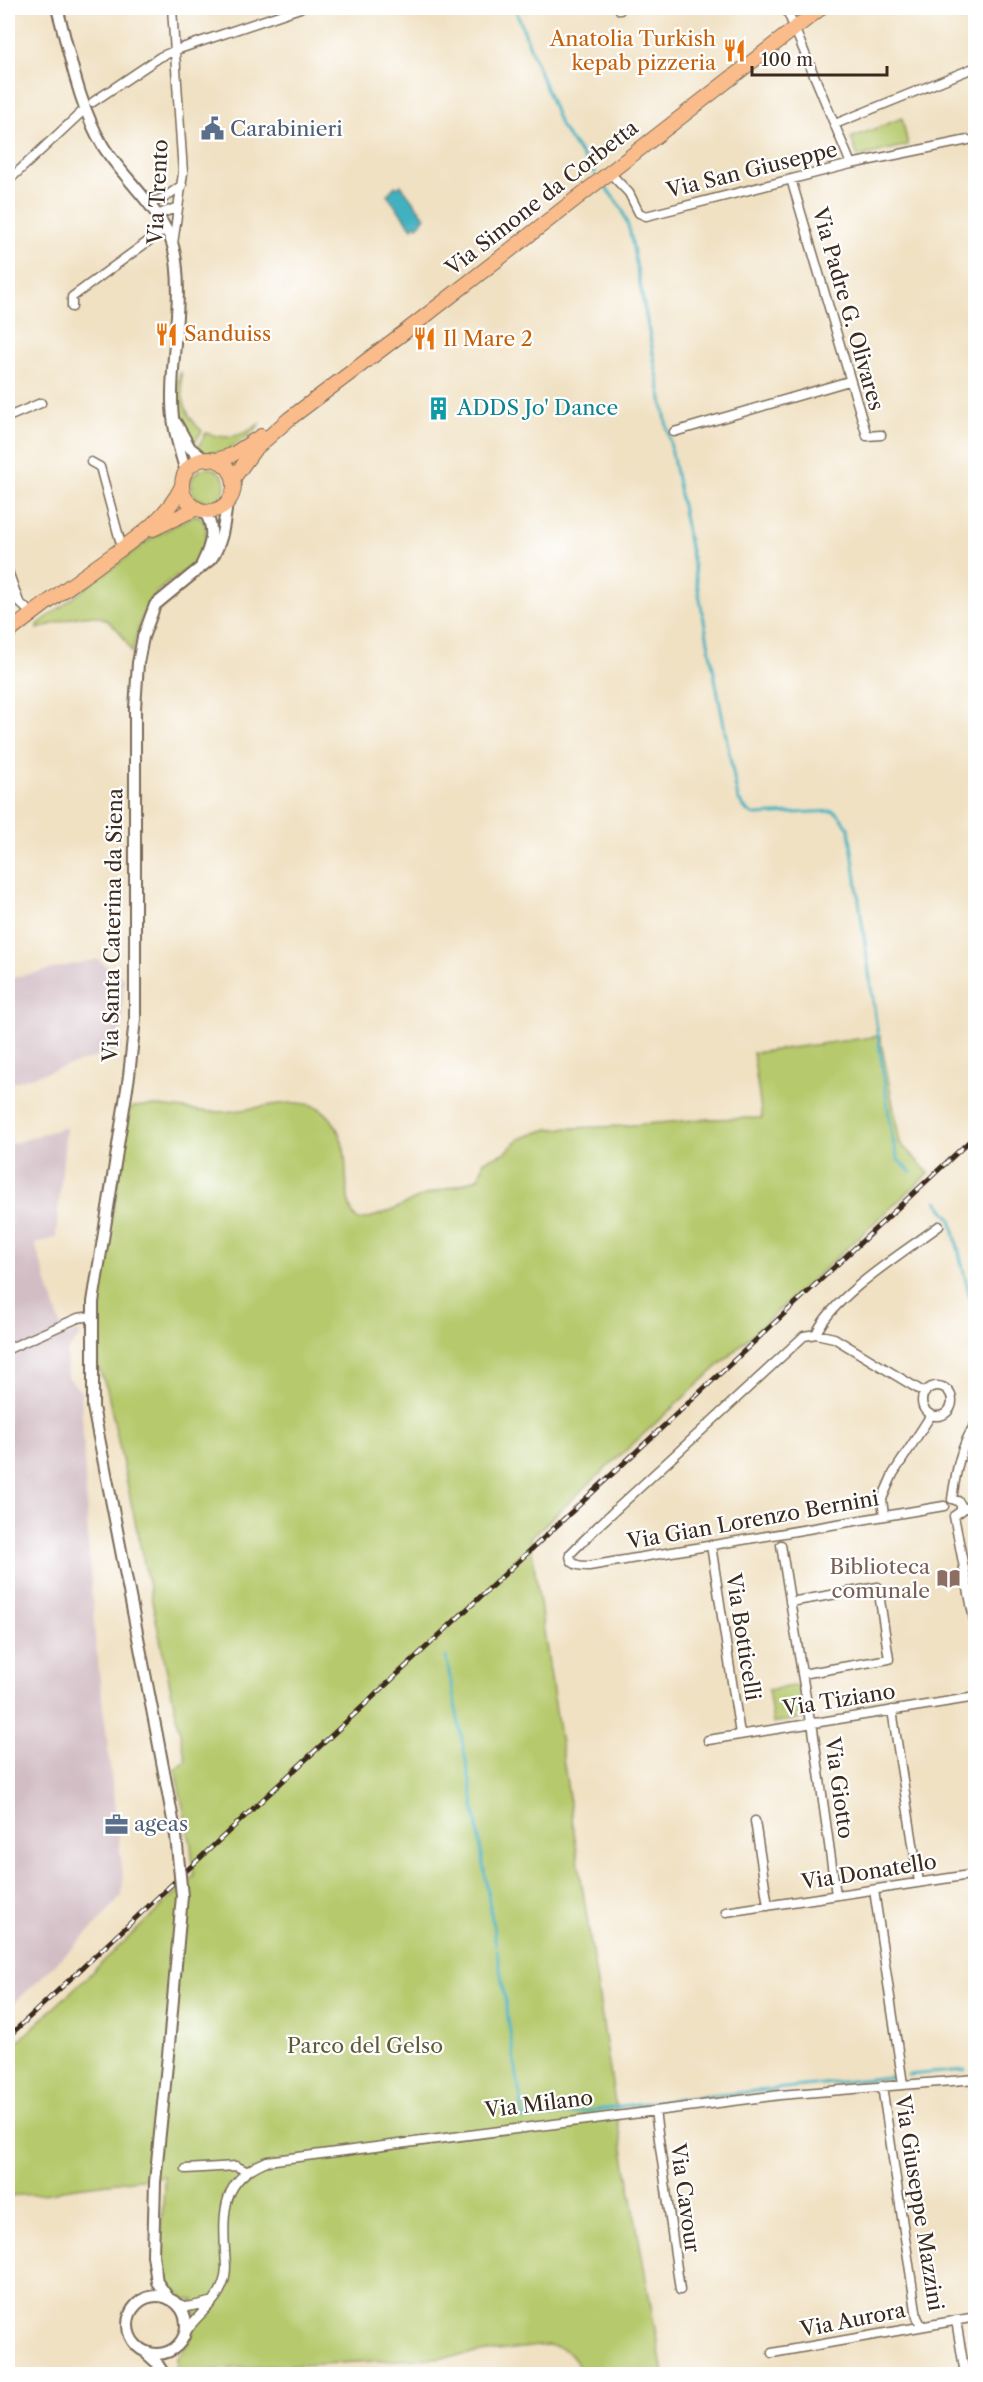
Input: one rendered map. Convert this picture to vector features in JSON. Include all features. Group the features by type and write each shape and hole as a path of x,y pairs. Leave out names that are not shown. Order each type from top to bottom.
{"main road":[{"name":"Via Simone da Corbetta","path":"211,460 232,455 289,419 375,356 821,8"},
{"name":"Via Simone da Corbetta","path":"233,479 254,450 289,419"},
{"path":"8,633 135,538 168,509 176,500 186,472 192,465 211,460 228,468 233,479 233,490 226,502 215,509 200,509 135,538"},
{"path":"182,486 187,500 200,509"}],"street":[{"path":"57,8 89,105 94,130 116,165 157,215 173,245"},
{"name":"Via Trento","path":"172,8 183,161 182,185 173,245 178,281 172,374 172,415 173,432 186,472"},
{"path":"8,181 89,105 160,57 300,8"},
{"name":"Via San Giuseppe","path":"609,172 629,193 636,209 643,216 851,164 786,8"},
{"path":"835,124 975,67"},
{"path":"851,164 968,140"},
{"name":"Via Padre G. Olivares","path":"791,179 867,436 881,435"},
{"path":"148,204 164,198 182,185"},
{"path":"157,215 177,207"},
{"path":"72,307 72,297 165,229"},
{"path":"675,432 849,381"},
{"path":"8,417 41,403"},
{"name":"Via Trento","path":"172,415 190,448 211,460"},
{"path":"91,462 100,467 122,548"},
{"name":"Via Santa Caterina da Siena","path":"154,2270 155,2182 182,1896 176,1836 93,1407 93,1302 129,1076 135,1019 135,708 138,663 143,637 155,605 199,569 218,549 226,502"},
{"name":"Via Santa Caterina da Siena","path":"199,569 210,547 212,536 210,521 200,509"},
{"path":"8,572 19,602 32,614"},
{"path":"925,1393 834,1338 816,1334 823,1320 859,1287 939,1226"},
{"path":"8,1350 78,1317 93,1316"},
{"name":"Via Gian Lorenzo Bernini","path":"816,1334 804,1336 598,1526 570,1554 573,1563 579,1566 589,1566 944,1506"},
{"path":"944,1387 951,1395 952,1405 946,1413 931,1415 923,1405 925,1393 928,1389 944,1387"},
{"path":"884,1516 882,1499 889,1482 931,1415"},
{"path":"952,1499 960,1503 961,1509 959,1514 954,1516 946,1514 944,1506 952,1499 959,1458 975,1423"},
{"path":"961,1509 975,1508"},
{"path":"954,1516 975,1630"},
{"name":"Via Botticelli","path":"711,1545 740,1734"},
{"name":"Via Giotto","path":"781,1545 811,1722 836,1895"},
{"path":"790,1602 878,1587 889,1659 802,1674"},
{"name":"Via Tiziano","path":"708,1740 975,1697"},
{"path":"892,1710 919,1882"},
{"path":"755,1821 768,1906"},
{"name":"Via Donatello","path":"726,1912 975,1874"},
{"path":"874,1890 903,2084"},
{"name":"Via Milano","path":"246,2171 267,2161 285,2157 655,2110 780,2095 975,2079"},
{"name":"Via Giuseppe Mazzini","path":"882,2086 916,2317 921,2325"},
{"name":"Via Cavour","path":"655,2110 680,2290"},
{"path":"165,2374 170,2356 192,2322 215,2298 225,2278 224,2213 226,2199 246,2171 236,2166 186,2169"},
{"path":"154,2270 157,2282 184,2317 184,2335"},
{"path":"154,2270 150,2287 128,2320 128,2329 136,2346 156,2362 165,2374"},
{"path":"138,2303 153,2297 171,2300 188,2307 204,2304 215,2298"},
{"name":"Via Aurora","path":"772,2353 975,2317"},
{"path":"956,2320 965,2374"},
{"path":"144,2352 161,2354 176,2347"}],"shaded area":[{"path":"97,959 124,979 120,1050 8,1084 8,979"},
{"path":"66,1127 56,1237 35,1244 64,1336 78,1331 80,1336 67,1352 67,1376 81,1392 95,1637 123,1877 122,1896 88,1933 8,2009 8,1145"}],"green space":[{"path":"902,118 908,145 858,157 851,138"},
{"path":"181,371 184,404 191,418 202,431 194,444 184,427 178,409 177,390"},
{"path":"259,424 251,434 221,452 202,452 195,448 199,446 206,433 234,436"},
{"path":"208,468 220,473 225,485 220,497 208,502 196,497 191,485 196,473"},
{"path":"194,515 199,516 205,525 206,536 200,556 153,597 142,617 132,653 113,625 103,618 81,616 37,629 37,625 152,538"},
{"name":"Parco del Gelso","path":"880,1036 900,1143 929,1173 530,1538 615,2104 663,2374 581,2374 570,2354 561,2348 548,2345 436,2358 222,2369 176,2374 177,2357 188,2343 195,2325 195,2309 194,2300 187,2300 176,2291 167,2281 163,2271 160,2245 164,2176 69,2188 52,2193 8,2196 8,2051 194,1876 191,1845 175,1769 186,1761 107,1389 98,1367 99,1297 129,1111 133,1107 143,1106 215,1112 293,1103 310,1105 324,1112 336,1126 344,1150 350,1207 358,1220 384,1213 425,1195 473,1180 479,1177 484,1161 506,1152 519,1139 548,1129 762,1118 753,1053"},
{"path":"800,1685 805,1718 773,1723 768,1690"}],"water":[{"path":"401,185 425,217 418,226 416,224 412,228 387,195 395,186 397,188"}],"waterway":[{"path":"515,8 561,127 595,173"},
{"path":"607,189 622,209 630,232 738,799 747,811 755,815 833,811 839,815 849,829 892,1137 898,1160 911,1172"},
{"path":"937,1201 951,1219 976,1323"},
{"path":"446,1657 471,1787 496,1945"},
{"path":"497,1950 524,2120 652,2102 899,2076"},
{"path":"908,2075 965,2070"}],"railway":[{"path":"8,2037 976,1135"}],"place":[{"name":"Anatolia Turkish kepab pizzeria","path":"734,51"},
{"name":"Carabinieri","path":"212,129"},
{"name":"Sanduiss","path":"166,334"},
{"name":"Il Mare 2","path":"425,339"},
{"name":"ADDS Jo' Dance","path":"439,408"},
{"name":"Biblioteca comunale","path":"948,1579"},
{"name":"ageas","path":"116,1824"}]}
